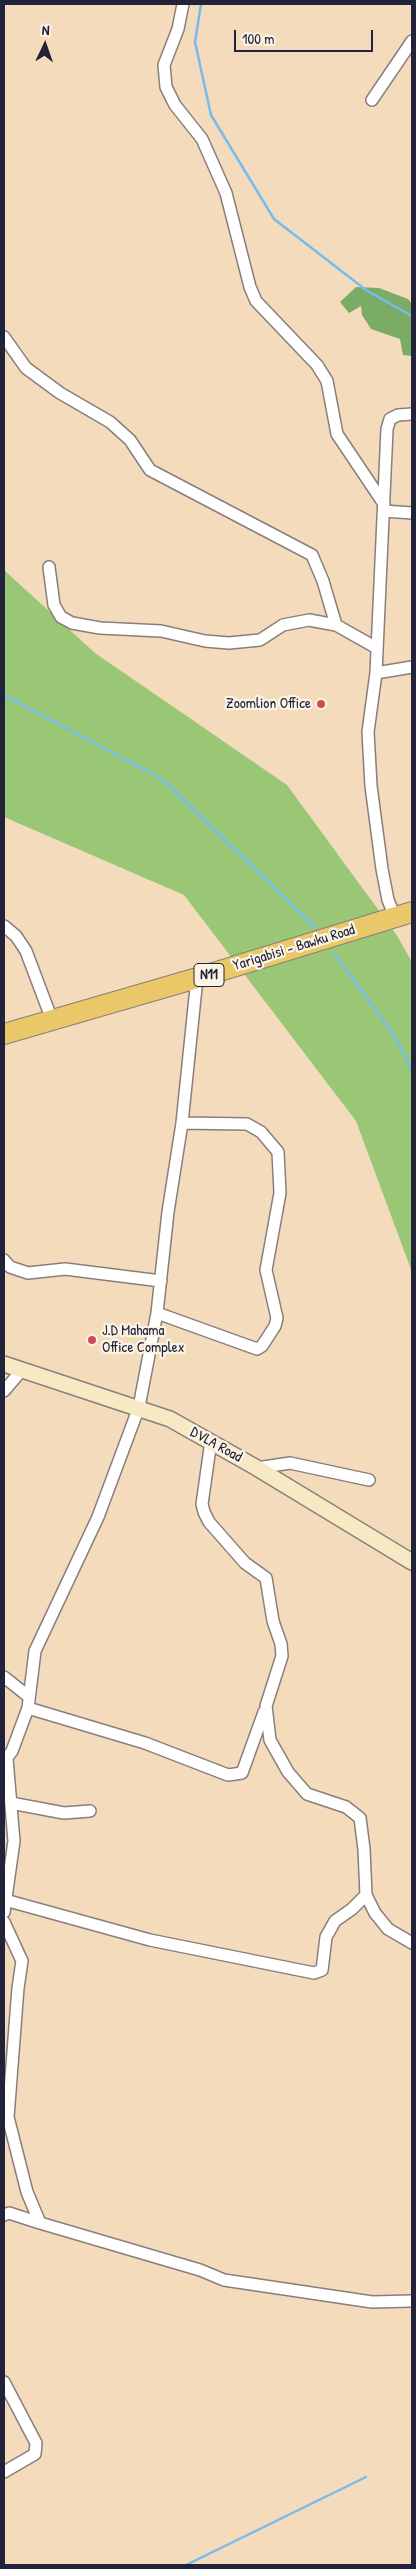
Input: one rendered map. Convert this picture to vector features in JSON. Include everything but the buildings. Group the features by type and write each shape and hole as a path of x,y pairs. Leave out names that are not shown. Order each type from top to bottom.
{"highway":[{"name":"Yarigabisi - Bawku Road","path":"4,1034 197,978 404,914"}],"street":[{"path":"183,4 178,29 164,65 166,87 175,105 202,139 226,193 250,287 256,301 317,365 327,381 337,434 384,508 412,513"},
{"path":"372,100 412,41"},
{"path":"4,337 26,368 60,393 110,422 124,434 139,451 150,470 163,479 312,555 323,581 336,625"},
{"path":"404,914 388,900 371,786 368,732 376,673 387,429 390,419 398,414 412,414"},
{"path":"50,567 54,605 60,617 72,623 100,628 161,631 205,641 229,643 260,640 284,626 309,620 336,625 376,647"},
{"path":"376,673 412,667"},
{"path":"4,926 16,936 26,951 52,1020"},
{"path":"4,1912 14,1841 6,1760 28,1702 35,1652 98,1517 139,1407 157,1313 168,1212 182,1123 197,978"},
{"path":"157,1313 257,1349 262,1346 275,1326 277,1318 266,1260 280,1192 278,1152 262,1132 247,1124 182,1123"},
{"path":"4,1260 10,1266 28,1273 65,1269 161,1281"},
{"name":"DVLA Road","path":"4,1364 139,1407 170,1419 257,1468 412,1562"},
{"path":"4,1391 22,1370"},
{"path":"4,1677 28,1702 96,1730 145,1743 219,1774 236,1775 242,1773 282,1656 281,1644 272,1622 266,1578 245,1563 209,1522 204,1512 202,1504 211,1441"},
{"path":"257,1468 290,1463 369,1480"},
{"path":"266,1706 266,1723 272,1745 288,1772 307,1794 346,1807 360,1818 364,1849 366,1895 375,1913 388,1929 412,1943"},
{"path":"11,1803 64,1813 90,1811"},
{"path":"5,1900 150,1940 314,1973 322,1970 326,1937 336,1920 352,1909 366,1895"},
{"path":"4,1922 22,1961 18,1988 8,2117 27,2192 40,2223"},
{"path":"4,2215 9,2213 200,2270 224,2280 372,2302 412,2302"},
{"path":"4,2382 36,2443 35,2454 4,2472"}],"green space":[{"path":"356,287 379,288 408,299 412,304 412,356 403,355 400,339 371,329 362,315 361,306 349,313 340,302"},
{"path":"4,570 95,653 287,785 396,934 412,962 412,1272 356,1121 184,895 4,817"}],"waterway":[{"path":"201,4 195,42 211,115 274,219 366,290 412,316"},
{"path":"4,695 162,779 316,928"},
{"path":"334,953 396,1038 412,1070"},
{"path":"186,2565 366,2477"}],"place":[{"name":"Zoomlion Office","path":"321,704"},
{"name":"J.D Mahama Office Complex","path":"92,1340"}]}
